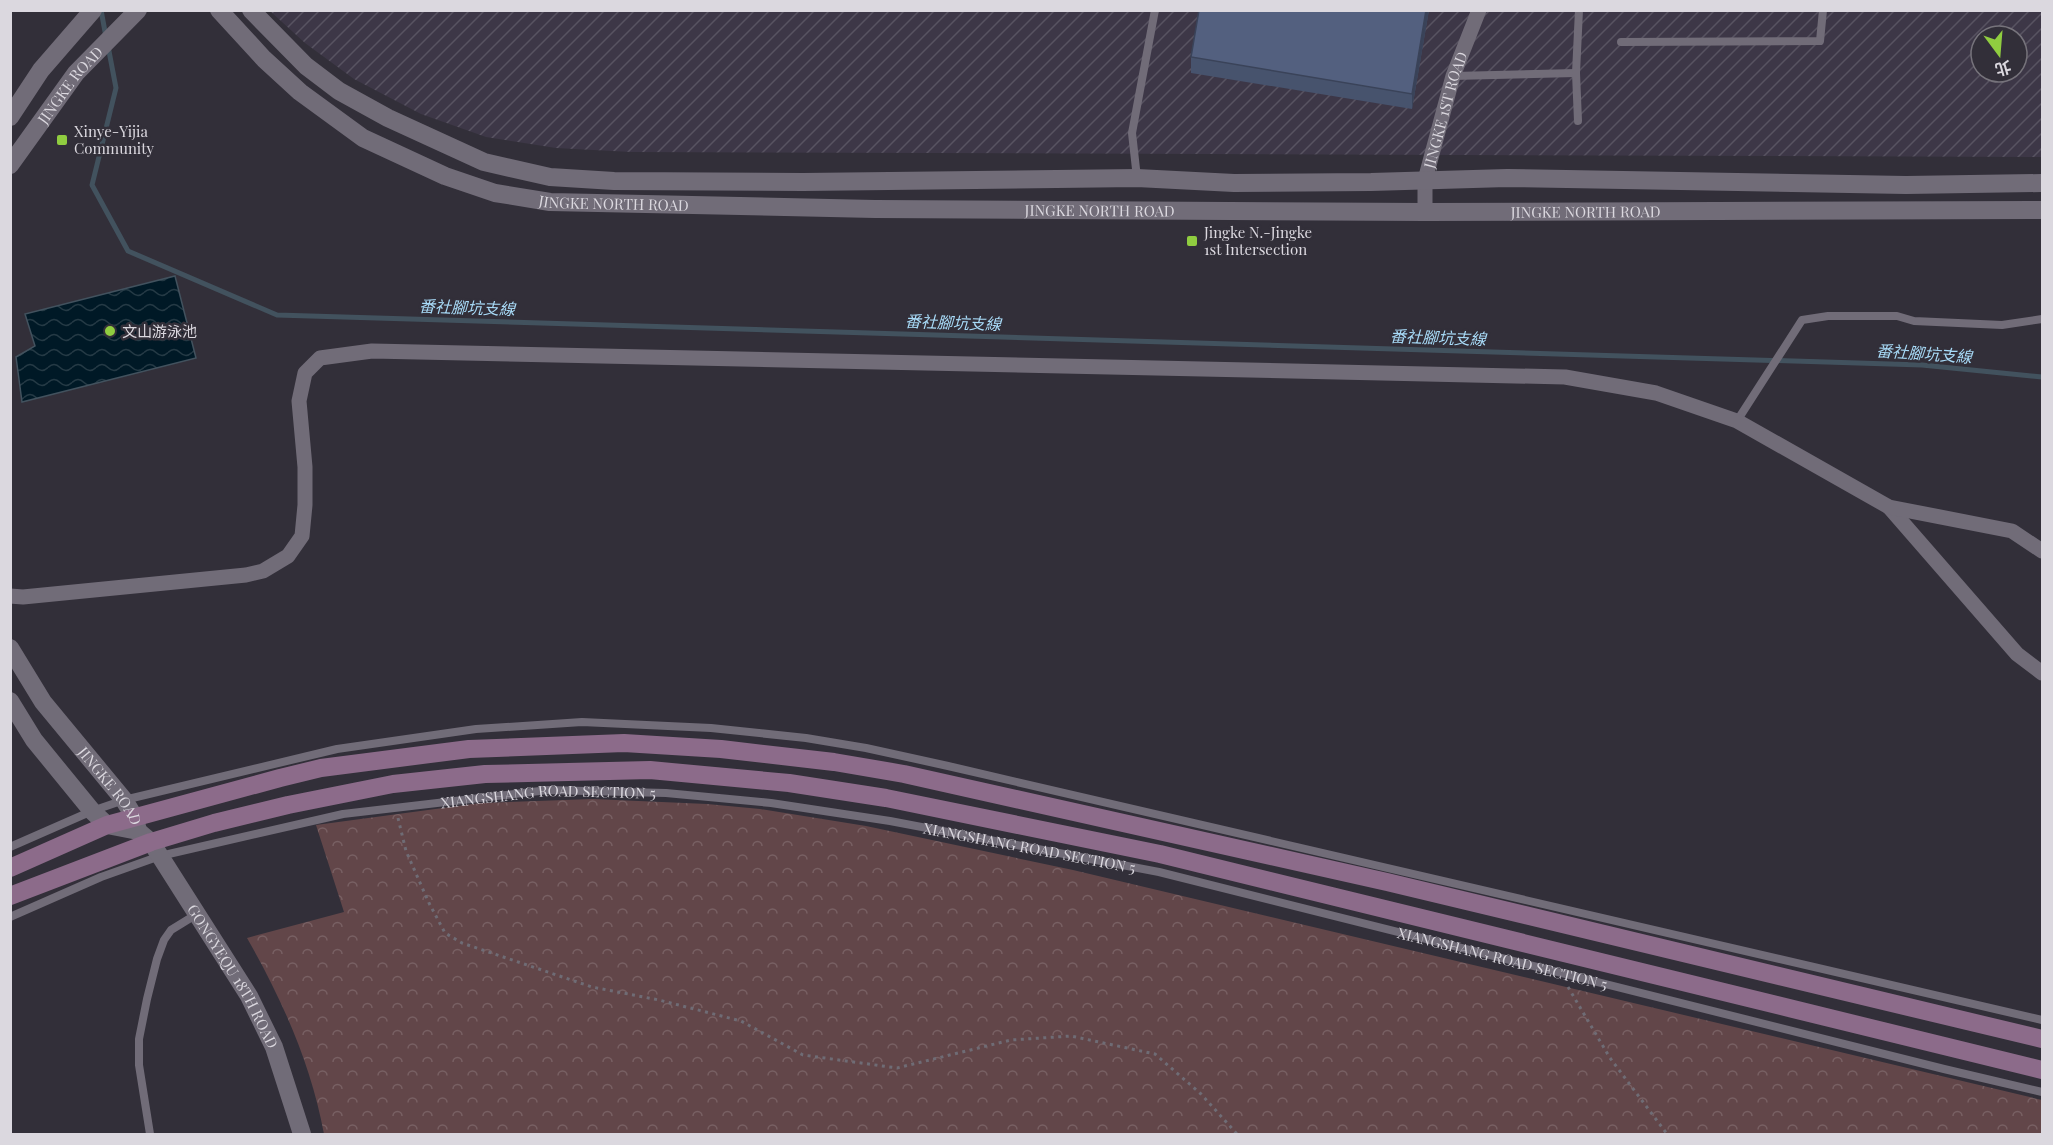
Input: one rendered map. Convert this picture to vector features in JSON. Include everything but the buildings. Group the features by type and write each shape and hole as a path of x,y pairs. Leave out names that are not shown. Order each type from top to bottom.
{"main road":[{"name":"XIANGSHANG ROAD SECTION 5","path":"10,896 146,837 321,768 470,749 624,743 721,749 834,762 904,774 1387,882 2043,1039"},
{"name":"XIANGSHANG ROAD SECTION 5","path":"10,868 107,825 146,837 393,784 485,774 650,770 789,783 886,798 1160,854 2043,1071"}],"street":[{"name":"JINGKE ROAD","path":"10,117 41,70 93,10"},
{"name":"JINGKE ROAD","path":"10,165 76,73 138,10"},
{"name":"JINGKE NORTH ROAD","path":"219,10 300,92 363,138 445,176 495,192 539,200 584,203 863,208 1425,212 2043,210"},
{"name":"JINGKE NORTH ROAD","path":"251,10 306,66 339,91 378,113 484,162 550,177 614,182 1137,178 1234,183 1508,178 1906,185 2043,183"},
{"name":"JINGKE 1ST ROAD","path":"1425,212 1425,180 1453,76 1479,10"},
{"path":"10,596 23,597 246,575 263,572 288,556 302,536 305,505 305,468 299,401 305,373 320,358 372,351 1566,377 1656,393 1737,421 1889,507 2018,654 2043,673"},
{"path":"1889,507 2012,531 2043,551"},
{"name":"JINGKE ROAD","path":"10,648 43,702 124,800 146,837"},
{"name":"JINGKE ROAD","path":"10,701 34,740 92,811 107,825"},
{"name":"GONGYEQU 18TH ROAD","path":"146,837 249,996 274,1047 302,1134"}],"lane":[{"path":"1137,178 1132,133 1155,10"},
{"path":"1578,121 1576,73 1579,10"},
{"path":"1621,42 1820,41 1823,10"},
{"path":"1453,76 1576,73"},
{"path":"1737,421 1802,320 1828,316 1897,316 1914,321 2001,325 2043,319"},
{"path":"10,847 92,811 124,800 337,749 476,729 582,722 711,728 866,748 2043,1020"},
{"name":"XIANGSHANG ROAD SECTION 5","path":"10,916 101,877 146,837 548,790 666,794 771,803 890,821 1159,872 2043,1092"},
{"path":"150,1134 139,1065 140,1039 147,999 164,940 171,930 198,914"}],"path":[{"path":"395,808 406,851 429,903 445,933 462,943 592,987 659,1000 741,1021 803,1055 897,1068 1011,1040 1071,1036 1155,1054 1201,1094 1238,1134"},
{"path":"1560,973 1610,1058 1667,1134"}],"shaded area":[{"path":"270,11 2042,11 2042,157 631,152 556,148 486,137 421,114 354,79 305,43"}],"green space":[{"path":"593,799 707,804 760,809 866,826 1073,870 2042,1100 2042,1134 324,1134 311,1082 294,1033 247,938 344,912 316,825 480,803"}],"water":[{"name":"文山游泳池","path":"175,276 196,358 22,402 16,357 35,346 25,314"}],"waterway":[{"name":"番社腳坑支線","path":"101,10 106,37"},
{"name":"番社腳坑支線","path":"108,46 116,88 92,185 128,251 277,315 1922,365 2042,377"}],"place":[{"name":"Xinye-Yijia Community","path":"62,140"},
{"name":"Jingke N.-Jingke 1st Intersection","path":"1192,241"},
{"name":"文山游泳池","path":"110,331"}]}
